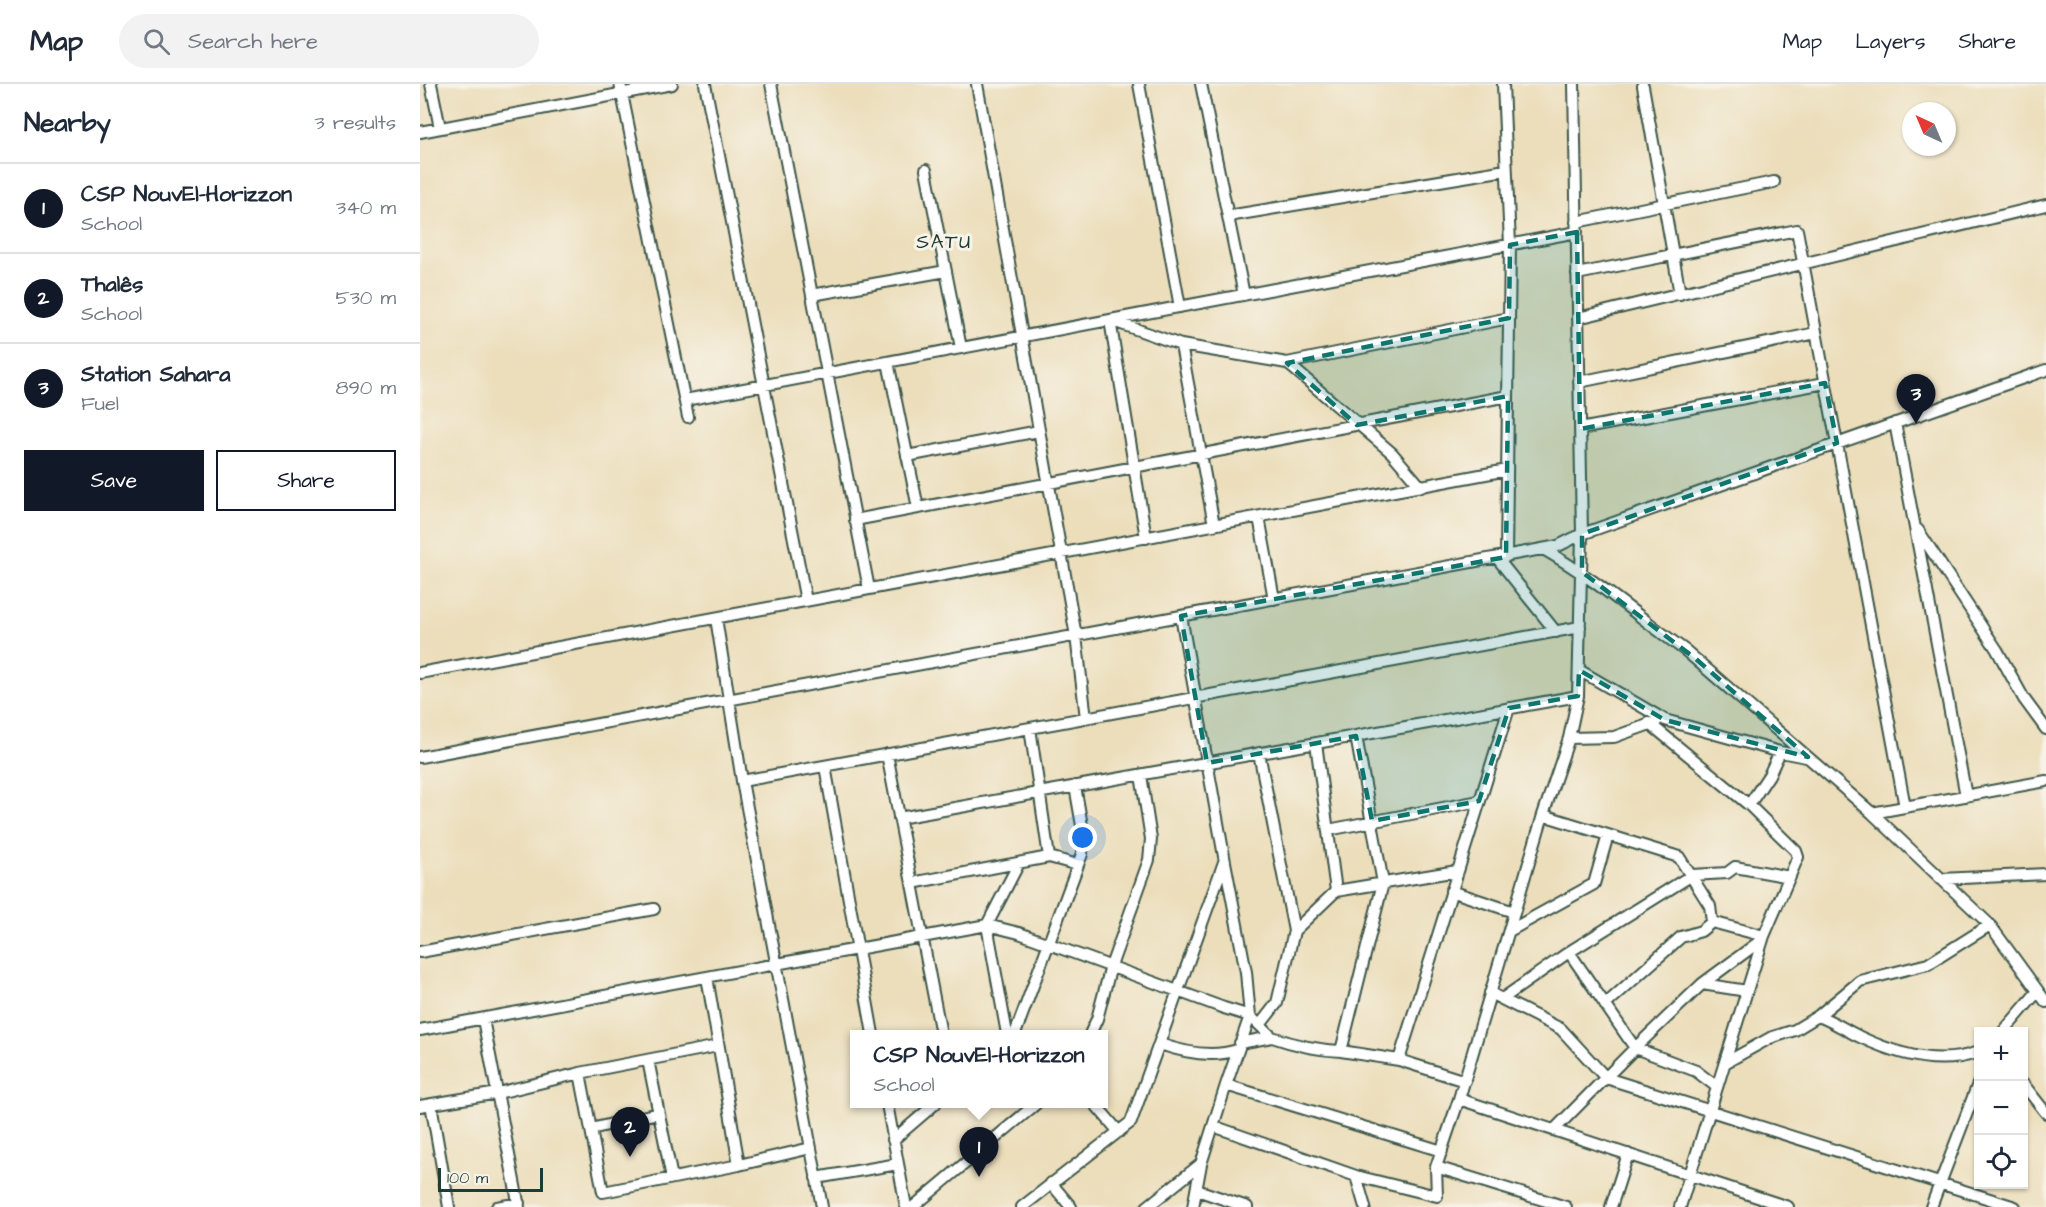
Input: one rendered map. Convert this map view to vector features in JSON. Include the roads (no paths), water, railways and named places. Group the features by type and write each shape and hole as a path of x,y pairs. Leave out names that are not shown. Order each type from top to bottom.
{"street":[{"path":"431,84 440,128"},
{"path":"420,132 621,89 672,84"},
{"path":"705,84 806,601"},
{"path":"771,84 869,589"},
{"path":"977,84 1076,636 1086,718"},
{"path":"1139,84 1180,307"},
{"path":"1201,84 1244,295"},
{"path":"1503,84 1510,245 1507,470 1502,557 1557,632"},
{"path":"1213,1126 1438,1202 1436,1167 1465,1081 1543,815 1569,738 1578,696 1582,534 1574,84"},
{"path":"1643,86 1680,294"},
{"path":"621,89 688,417"},
{"path":"926,170 961,348"},
{"path":"1228,216 1506,170"},
{"path":"685,400 1510,245 1664,204 1774,182"},
{"path":"1578,318 2046,205"},
{"path":"1577,274 1797,230 1905,807"},
{"path":"812,295 945,271"},
{"path":"1110,320 1181,345 1287,363 1509,318"},
{"path":"1110,320 1146,538"},
{"path":"1579,382 1816,333"},
{"path":"1181,345 1214,525"},
{"path":"888,362 918,508"},
{"path":"1287,363 1392,453 1421,487"},
{"path":"420,757 1558,546 1582,534 2046,369"},
{"path":"1580,429 1826,383"},
{"path":"855,520 1508,396"},
{"path":"1895,423 1966,796"},
{"path":"907,456 1039,431"},
{"path":"420,673 1507,470"},
{"path":"1259,517 1274,599"},
{"path":"1914,524 1997,651 2024,699 2046,729"},
{"path":"1543,549 1582,572 1696,659 1872,813 1990,925 2046,1002"},
{"path":"1181,616 1246,972 1250,1016 1201,1164 1193,1207"},
{"path":"716,618 742,781 822,1207"},
{"path":"742,781 1580,627"},
{"path":"1579,670 1665,720 1780,752 1808,757"},
{"path":"899,818 1578,696"},
{"path":"1399,1060 1509,708"},
{"path":"1569,738 1614,737 1649,723 1665,720"},
{"path":"1649,723 1749,805 1796,850 1797,857 1763,938 1680,1207"},
{"path":"1030,728 1049,857"},
{"path":"1341,1051 1383,883 1356,736"},
{"path":"1316,743 1336,891"},
{"path":"1749,805 1769,775 1780,752"},
{"path":"1259,753 1294,931 1277,1003 1260,1025"},
{"path":"887,754 940,1030"},
{"path":"825,766 872,1030"},
{"path":"1092,1030 1111,966 1149,860 1151,839 1141,775"},
{"path":"1872,813 2046,781"},
{"path":"1017,1030 1078,865 1084,837 1075,786"},
{"path":"1328,830 1479,801"},
{"path":"1543,815 1679,857 1710,906 1712,922"},
{"path":"1509,931 1594,884 1608,835"},
{"path":"912,883 1049,857 1078,865"},
{"path":"1022,1207 1131,1122 1225,862"},
{"path":"1006,1030 987,925 1019,863"},
{"path":"1502,999 1569,952 1692,875 1727,873 1735,867 1790,877"},
{"path":"1294,931 1336,891 1457,871"},
{"path":"1941,879 2046,874"},
{"path":"1451,891 1515,912"},
{"path":"420,952 654,909"},
{"path":"1712,922 1763,938"},
{"path":"1605,1005 1680,937 1701,931 1712,922"},
{"path":"420,1030 987,925 1019,933 1250,1016 1272,1037 1298,1046 1399,1060 1465,1081"},
{"path":"1725,1063 1770,1038 1795,1030 1818,1016 1860,981 1928,964 1990,925"},
{"path":"1554,1130 1702,984 1763,938"},
{"path":"1569,952 1635,1048 1696,1071 1717,1087"},
{"path":"706,977 739,1165"},
{"path":"1702,984 1747,991"},
{"path":"2007,1027 2038,991"},
{"path":"1491,993 1561,1029 1606,1078 2015,1207"},
{"path":"1818,1016 1870,1042 1897,1051 1931,1059 1974,1054"},
{"path":"483,1019 519,1205 497,1207"},
{"path":"1160,1044 1194,1053 1222,1055 1272,1037"},
{"path":"449,1207 425,1105 498,1093 580,1073 718,1046"},
{"path":"648,1060 672,1178"},
{"path":"580,1073 603,1192 811,1148"},
{"path":"1226,1084 1442,1151"},
{"path":"2028,1090 2046,1113"},
{"path":"1931,1207 1974,1094"},
{"path":"1459,1099 1788,1207"},
{"path":"887,1108 906,1207"},
{"path":"894,1140 930,1108"},
{"path":"913,1207 1031,1108"},
{"path":"1098,1108 1119,1132"},
{"path":"591,1129 658,1113"},
{"path":"1611,1207 1628,1155"},
{"path":"816,1178 898,1164"},
{"path":"1147,1207 1201,1164"},
{"path":"1436,1167 1566,1207"},
{"path":"1356,1176 1365,1207"},
{"path":"1051,1183 1071,1207"},
{"path":"1197,1190 1247,1207"}],"place":[{"name":"Station Sahara","path":"1916,424"},
{"name":"Thalês","path":"630,1157"},
{"name":"CSP NouvEl-Horizzon","path":"979,1177"}],"district":[{"name":"SATU","path":"944,242"}]}
